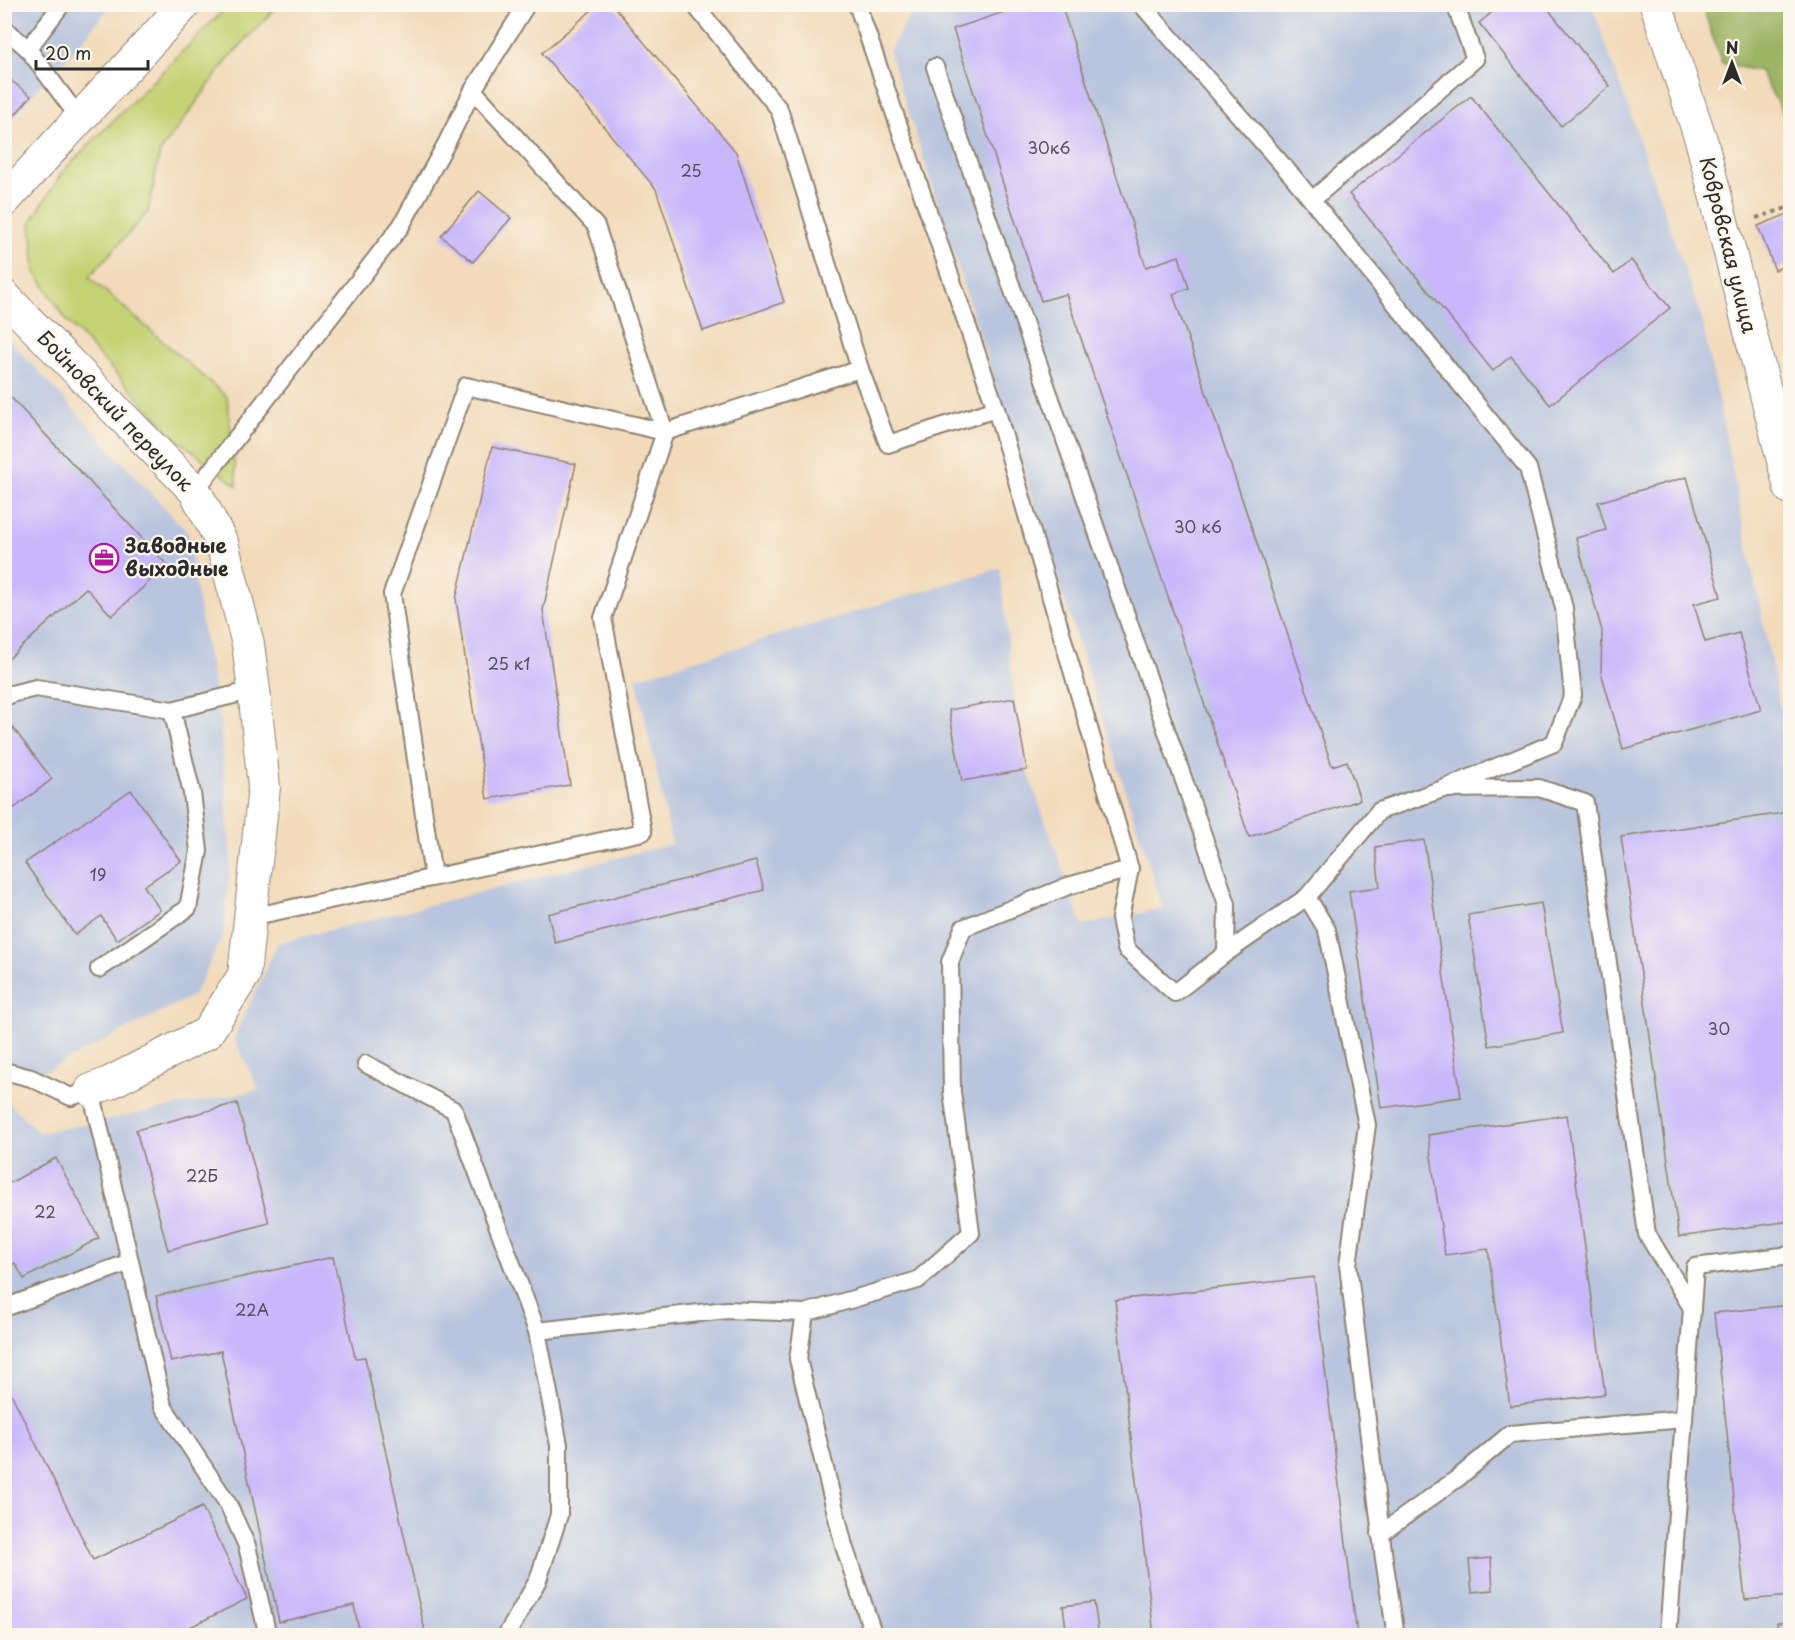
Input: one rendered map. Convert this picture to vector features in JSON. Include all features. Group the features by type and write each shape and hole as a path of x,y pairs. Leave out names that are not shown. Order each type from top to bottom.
{"street":[{"path":"4,201 185,4"},
{"name":"Ковровская улица","path":"1656,4 1702,143 1791,488"},
{"name":"Бойновский переулок","path":"4,296 195,491 222,543 248,644 254,690 264,787 244,975 207,1033 91,1090"}],"lane":[{"path":"28,49 62,4"},
{"path":"195,491 401,226 473,90 527,4"},
{"path":"694,4 779,109 860,369 888,444 996,409"},
{"path":"857,4 996,409 1130,869 1120,918 1126,949 1175,993 1226,953 1307,897 1379,812 1443,789 1554,743 1573,695 1564,608 1528,468 1312,200 1141,4"},
{"path":"1312,200 1474,59 1455,4"},
{"path":"4,28 28,49 80,119"},
{"path":"935,67 1227,904 1226,953"},
{"path":"251,917 643,832 603,618 665,432 596,226 473,90"},
{"path":"433,877 392,594 466,386 665,432 860,369"},
{"path":"4,698 36,688 172,710 254,690"},
{"path":"99,969 188,908 199,851 192,793 172,710"},
{"path":"1443,789 1539,788 1585,803 1647,1234 1692,1308"},
{"path":"537,1331 727,1310 805,1313 918,1280 971,1233 952,1092 950,962 963,928 1068,886 1130,869"},
{"path":"1307,897 1327,930 1366,1125 1348,1265 1380,1534 1396,1635"},
{"path":"366,1064 454,1110 537,1331 559,1445 559,1515 538,1580 506,1635"},
{"path":"4,1071 31,1078 71,1096 91,1090 163,1406 228,1504 247,1546 268,1635"},
{"path":"1668,1635 1695,1267 1791,1255"},
{"path":"4,1308 130,1262"},
{"path":"805,1313 798,1359 844,1546 874,1635"},
{"path":"1380,1534 1458,1478 1510,1434 1684,1419"}],"shaded area":[{"path":"5,5 111,5 68,58 31,96 5,128"},
{"path":"900,5 941,5 909,17"},
{"path":"941,5 1592,5 1702,319 1780,707 1790,707 1790,1635 5,1635 4,1098 39,1133 259,1090 234,1038 278,943 672,844 636,678 1000,568 1014,698 1027,770 1083,926 1163,908 889,51 909,17"},
{"path":"4,334 188,533 220,721 231,858 223,936 194,995 47,1070 5,1084"}],"green space":[{"path":"229,5 278,5 228,59 160,152 148,212 89,277 227,397 237,486 176,438 67,321 35,271 31,222 63,171"},
{"path":"1702,5 1783,5 1790,26 1790,126 1760,71 1722,64"}],"building":[{"path":"599,4 612,4 736,152 784,302 703,331 656,189 542,53"},
{"path":"1028,4 1061,4 1146,267 1179,256 1189,288 1173,294 1332,766 1347,761 1360,800 1249,837 1066,294 1041,301 953,29"},
{"path":"1502,4 1544,4 1610,86 1561,126 1479,23"},
{"path":"4,75 31,96 4,128"},
{"path":"1471,96 1614,274 1631,260 1670,308 1550,405 1511,356 1493,371 1349,194"},
{"path":"479,191 511,218 473,262 441,236"},
{"path":"1790,213 1790,264 1775,270 1758,226"},
{"path":"4,390 167,565 112,616 86,588 4,663"},
{"path":"492,447 576,464 543,610 570,785 487,799 456,599"},
{"path":"1687,477 1721,597 1694,604 1705,642 1739,633 1761,710 1623,749 1601,672 1602,631 1576,538 1606,530 1598,502"},
{"path":"1014,698 1027,770 962,781 949,710"},
{"path":"7,720 52,779 4,816 4,721"},
{"path":"131,790 181,861 144,886 160,910 117,940 101,916 75,935 25,863"},
{"path":"1790,812 1790,1221 1679,1237 1621,837"},
{"path":"1424,840 1461,1097 1381,1108 1349,891 1380,887 1375,847"},
{"path":"756,861 764,890 555,943 548,914"},
{"path":"1541,903 1563,1033 1489,1046 1468,915"},
{"path":"237,1103 269,1223 168,1250 136,1130"},
{"path":"1567,1115 1605,1394 1510,1406 1488,1249 1445,1255 1428,1135"},
{"path":"56,1158 99,1238 24,1279 15,1263 4,1269 4,1186"},
{"path":"333,1257 355,1358 365,1357 426,1636 360,1636 354,1605 279,1622 221,1351 171,1362 156,1296"},
{"path":"1314,1277 1357,1636 1154,1636 1115,1300"},
{"path":"1790,1305 1790,1596 1745,1600 1714,1313"},
{"path":"4,1379 93,1560 202,1507 247,1599 172,1636 4,1636"},
{"path":"1491,1558 1493,1590 1472,1592 1469,1560"},
{"path":"1094,1602 1099,1636 1067,1636 1063,1606"},
{"path":"1790,1622 1790,1636 1778,1636 1777,1623"}],"place":[{"name":"Заводные выходные","path":"104,558"}]}
